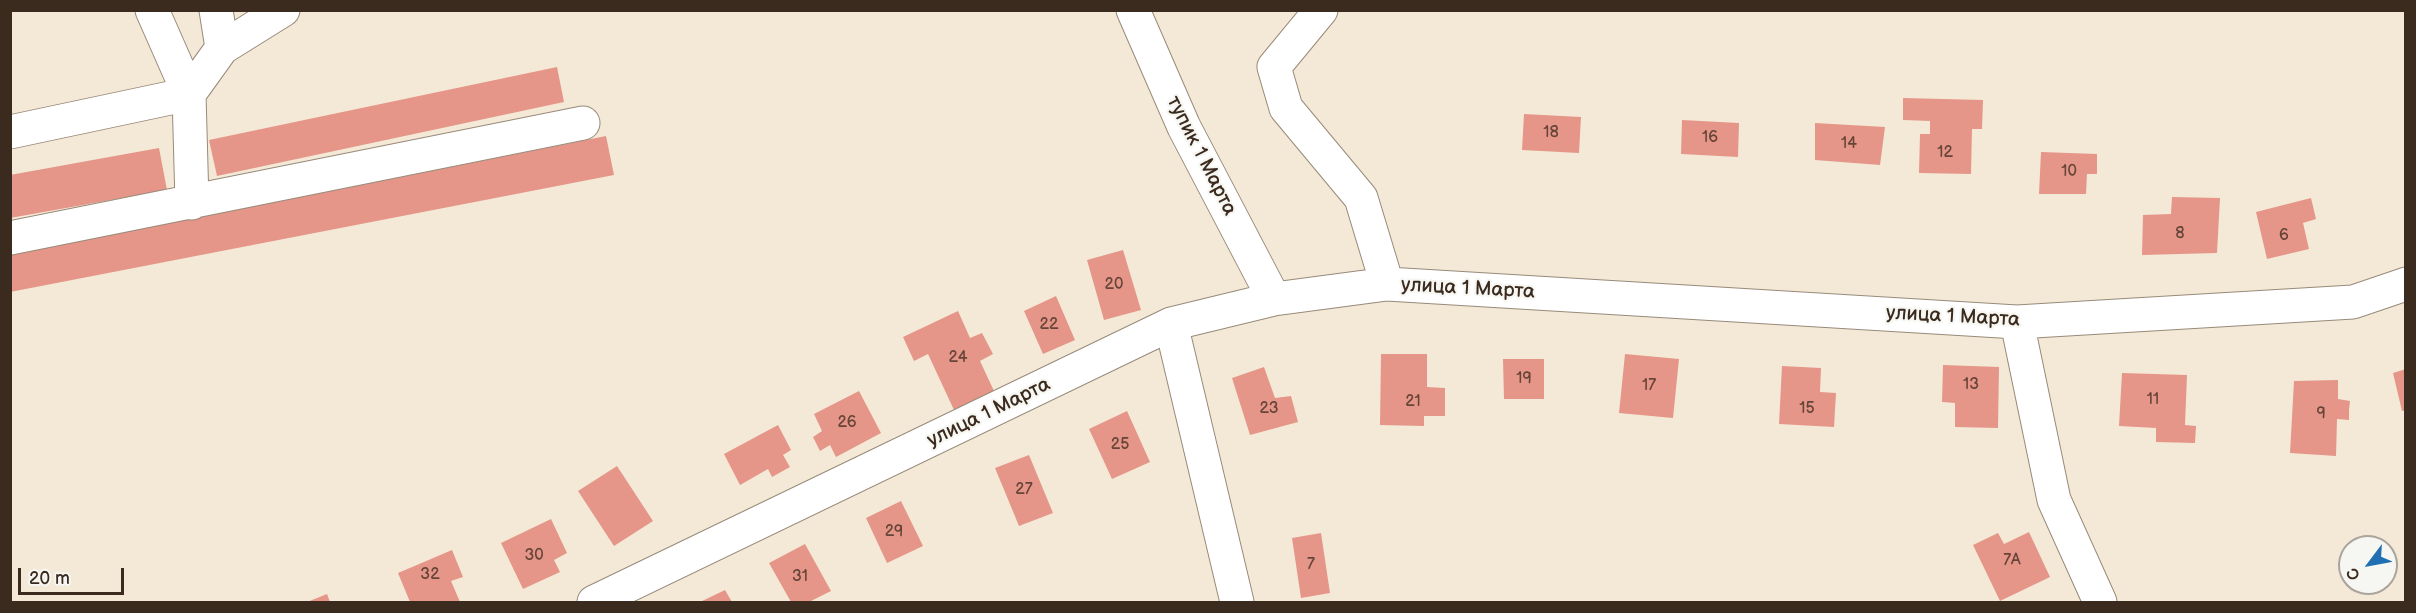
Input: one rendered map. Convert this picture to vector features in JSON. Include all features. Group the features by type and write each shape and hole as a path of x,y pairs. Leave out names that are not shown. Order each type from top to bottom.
{"street":[{"path":"152,10 189,94 192,203"},
{"path":"216,10 222,48"},
{"path":"10,132 189,94 222,48 283,10"},
{"name":"тупик 1 Марта","path":"1133,10 1184,127 1274,299"},
{"path":"1321,10 1274,68 1286,108 1361,198 1387,284"},
{"path":"10,238 583,123"},
{"name":"улица 1 Марта","path":"594,603 1172,324 1274,299 1387,284 2017,322 2353,302 2406,284"},
{"path":"2017,322 2054,500 2100,603"},
{"path":"1172,324 1237,603"}],"building":[{"path":"557,67 564,102 217,176 209,140"},
{"path":"1903,98 1983,100 1982,129 1972,129 1971,174 1919,173 1920,134 1930,134 1930,121 1903,120"},
{"path":"1524,114 1581,117 1579,153 1522,150"},
{"path":"1682,120 1739,123 1738,157 1681,154"},
{"path":"1815,123 1885,127 1880,165 1815,160"},
{"path":"606,136 614,175 10,292 10,255"},
{"path":"159,148 167,190 10,218 10,175"},
{"path":"2041,152 2097,154 2097,174 2087,174 2086,194 2039,194"},
{"path":"2172,197 2220,198 2217,253 2142,255 2143,215 2171,214"},
{"path":"2311,198 2316,219 2303,223 2309,249 2267,259 2256,212"},
{"path":"1123,250 1141,310 1104,320 1087,260"},
{"path":"1056,296 1075,340 1043,354 1024,311"},
{"path":"958,311 970,338 982,333 993,354 980,361 994,391 954,410 928,354 914,361 903,337"},
{"path":"1381,354 1427,354 1427,387 1445,388 1445,416 1424,416 1424,426 1380,425"},
{"path":"1625,354 1679,359 1673,418 1619,413"},
{"path":"1503,359 1544,359 1544,399 1504,399"},
{"path":"1943,365 1999,367 1998,428 1955,427 1955,403 1942,402"},
{"path":"1782,366 1821,368 1820,392 1836,393 1834,427 1779,424"},
{"path":"1264,367 1275,398 1291,396 1298,422 1250,435 1232,378"},
{"path":"2406,369 2406,410 2402,411 2393,373"},
{"path":"2122,373 2187,375 2185,425 2196,426 2195,443 2156,442 2156,428 2119,426"},
{"path":"2338,380 2338,399 2350,401 2349,420 2337,419 2336,456 2290,453 2294,381"},
{"path":"859,391 881,433 836,457 830,445 820,451 813,437 822,431 814,414"},
{"path":"1127,411 1150,462 1112,479 1089,429"},
{"path":"778,425 791,450 783,455 790,467 772,477 768,469 740,485 724,454"},
{"path":"1029,455 1053,513 1019,526 995,468"},
{"path":"617,466 653,521 614,546 578,491"},
{"path":"901,501 923,546 887,563 866,518"},
{"path":"551,519 567,553 554,560 560,572 523,589 501,543"},
{"path":"2029,532 2050,577 2000,601 1973,545 1998,533 2004,544"},
{"path":"1321,533 1330,593 1301,598 1292,538"},
{"path":"805,544 831,591 809,602 791,602 769,563"},
{"path":"452,550 463,577 451,581 460,602 410,602 398,573"},
{"path":"725,590 732,602 700,602"},
{"path":"327,594 330,602 307,602"}]}
